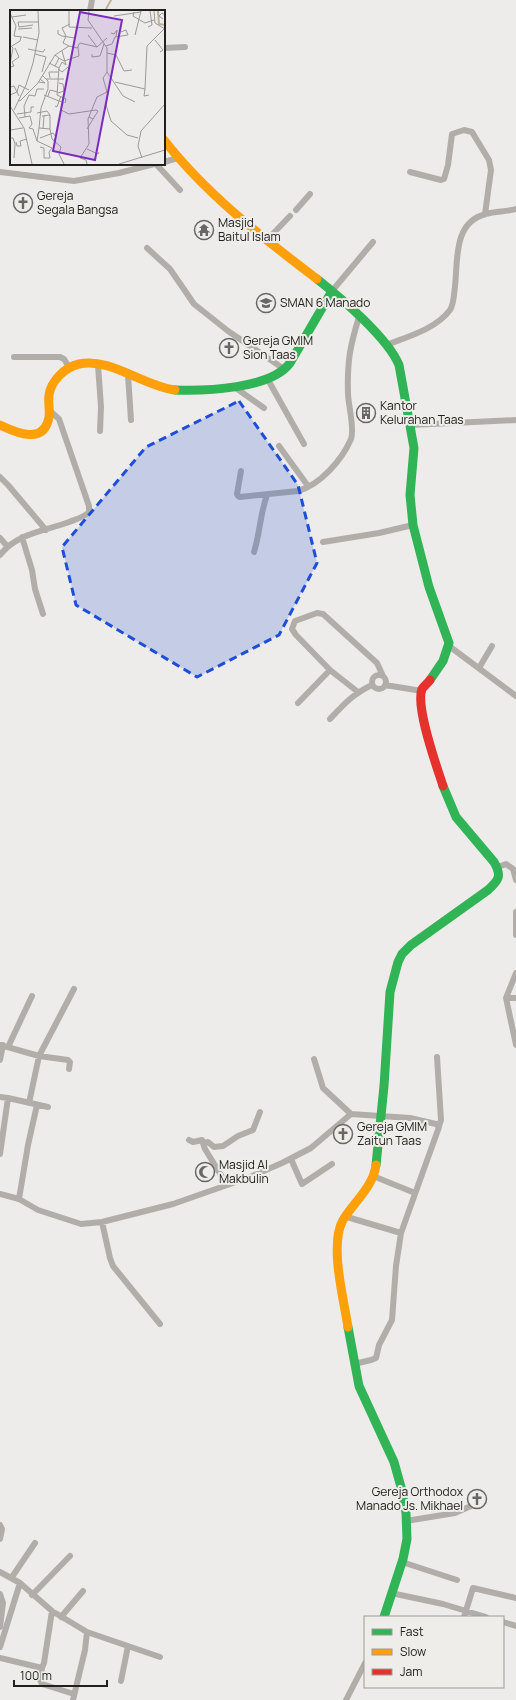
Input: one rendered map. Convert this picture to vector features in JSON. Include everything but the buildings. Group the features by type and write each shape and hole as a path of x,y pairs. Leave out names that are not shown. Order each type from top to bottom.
{"street":[{"path":"90,10 92,0"},
{"path":"165,48 185,47"},
{"path":"410,172 441,180 444,179 448,165 452,134 464,130 472,132 489,160 490,170 485,214"},
{"path":"165,141 178,158 221,200 267,240 332,291 386,345 399,365 414,448 410,495 413,525 429,586 440,614 449,646 516,696"},
{"path":"165,162 178,158"},
{"path":"0,172 13,172 74,181 119,173 151,165"},
{"path":"156,165 180,190"},
{"path":"296,210 310,194"},
{"path":"386,345 430,326 444,317 451,309 455,287 456,258 460,237 465,227 485,214 516,209"},
{"path":"267,240 290,216"},
{"path":"0,425 30,436 43,430 46,427 49,410 49,392 56,380 69,367 80,363 105,366 148,383 173,390 206,390 233,386 275,376 284,369 332,291 373,242"},
{"path":"147,248 170,268 194,304 228,331 284,369"},
{"path":"241,471 238,496 267,495 303,489 330,472 351,438 348,366 350,344 359,317"},
{"path":"14,357 60,357 64,359 69,367"},
{"path":"98,365 100,431"},
{"path":"128,375 131,420"},
{"path":"267,378 304,444"},
{"path":"233,386 264,408"},
{"path":"0,555 7,546 22,537 85,516 89,512 89,506 59,419 49,410"},
{"path":"411,425 516,420"},
{"path":"280,446 303,489"},
{"path":"0,477 46,530"},
{"path":"254,552 260,532 262,509 267,495"},
{"path":"323,542 379,533 413,525"},
{"path":"22,537 43,614"},
{"path":"0,538 7,546"},
{"path":"358,692 330,670 296,634 292,629 295,621 317,613 324,614 377,663 385,678 385,686"},
{"path":"384,1616 402,1562 407,1539 406,1521 403,1499 394,1462 360,1389 358,1363 337,1259 339,1231 343,1221 368,1186 373,1176 381,1117 390,992 398,962 402,954 421,936 471,903 493,886 500,875 498,867 459,823 454,815 424,720 422,690 435,674 449,646"},
{"path":"479,668 492,646"},
{"path":"298,703 330,670"},
{"path":"372,685 372,678 379,674 383,676"},
{"path":"372,685 378,689 385,686 422,690"},
{"path":"330,719 348,700 358,692 372,685"},
{"path":"498,867 506,864 513,869 516,880"},
{"path":"516,912 516,935"},
{"path":"516,973 506,998 516,1045"},
{"path":"29,1103 40,1056 74,989"},
{"path":"0,1060 4,1046 32,996"},
{"path":"506,998 516,998"},
{"path":"4,1046 40,1056 68,1060 70,1062 68,1069"},
{"path":"358,1363 374,1359 377,1356 379,1345 392,1320 396,1266 401,1233 441,1120 437,1057"},
{"path":"314,1059 323,1088 351,1114 410,1118 439,1126"},
{"path":"0,1097 48,1107"},
{"path":"0,1154 8,1098"},
{"path":"19,1199 28,1145 37,1104"},
{"path":"189,1140 193,1142 201,1140 204,1143 208,1142 214,1147 220,1147 238,1136 251,1132 254,1129 260,1112"},
{"path":"0,1194 19,1199 38,1210 76,1222 86,1224 102,1222 173,1204 250,1177 291,1159 311,1148 351,1114"},
{"path":"204,1143 205,1149 228,1184"},
{"path":"291,1159 301,1184 332,1164"},
{"path":"373,1176 415,1193"},
{"path":"347,1216 401,1233"},
{"path":"102,1222 113,1266 160,1324"},
{"path":"406,1521 455,1513 471,1506"},
{"path":"0,1525 2,1529 0,1539"},
{"path":"12,1577 34,1543"},
{"path":"32,1595 70,1556"},
{"path":"402,1562 457,1580"},
{"path":"0,1572 12,1577 52,1611 87,1632 160,1657"},
{"path":"0,1647 20,1583"},
{"path":"465,1614 473,1588 516,1598"},
{"path":"61,1617 83,1591"},
{"path":"391,1593 443,1604 465,1614 479,1616"},
{"path":"0,1594 3,1603 0,1627"},
{"path":"52,1611 40,1680 42,1684 74,1697 85,1650 87,1632"},
{"path":"504,1622 516,1626"},
{"path":"121,1681 128,1646"},
{"path":"0,1658 42,1668"},
{"path":"346,1700 364,1665"}],"highlighted area":[{"path":"239,401 298,485 317,563 279,635 197,677 76,605 62,547 146,447"}],"waterway":[{"path":"106,10 111,0"}],"traffic: fast":[{"path":"317,279 351,307 375,331 393,354 399,365 414,448 410,495 413,525 429,587 449,643 443,661 430,680"},
{"path":"175,390 203,390 237,387 268,378 281,372 290,363 332,291"},
{"path":"376,1165 384,1086 390,992 398,962 402,954 411,945 488,890 495,883 499,874 494,862 456,817 443,786"},
{"path":"348,1327 359,1386 394,1462 406,1513 407,1539 403,1559 384,1616"}],"traffic: slow":[{"path":"165,141 180,160 217,197 276,248 317,279"},
{"path":"0,425 22,433 36,434 42,431 46,426 49,417 50,390 64,371 79,364 91,363 115,368 151,383 175,390"},
{"path":"348,1327 337,1258 339,1231 347,1213 371,1180 376,1165"}],"traffic: jam":[{"path":"430,680 422,689 421,709 432,752 443,786"}],"place":[{"name":"Gereja Segala Bangsa","path":"23,203"},
{"name":"Masjid Baitul Islam","path":"204,230"},
{"name":"SMAN 6 Manado","path":"266,303"},
{"name":"Gereja GMIM Sion Taas","path":"229,348"},
{"name":"Kantor Kelurahan Taas","path":"366,413"},
{"name":"Gereja GMIM Zaitun Taas","path":"343,1134"},
{"name":"Masjid Al Makbulin","path":"205,1172"},
{"name":"Gereja Orthodox Manado Js. Mikhael","path":"477,1499"}]}
